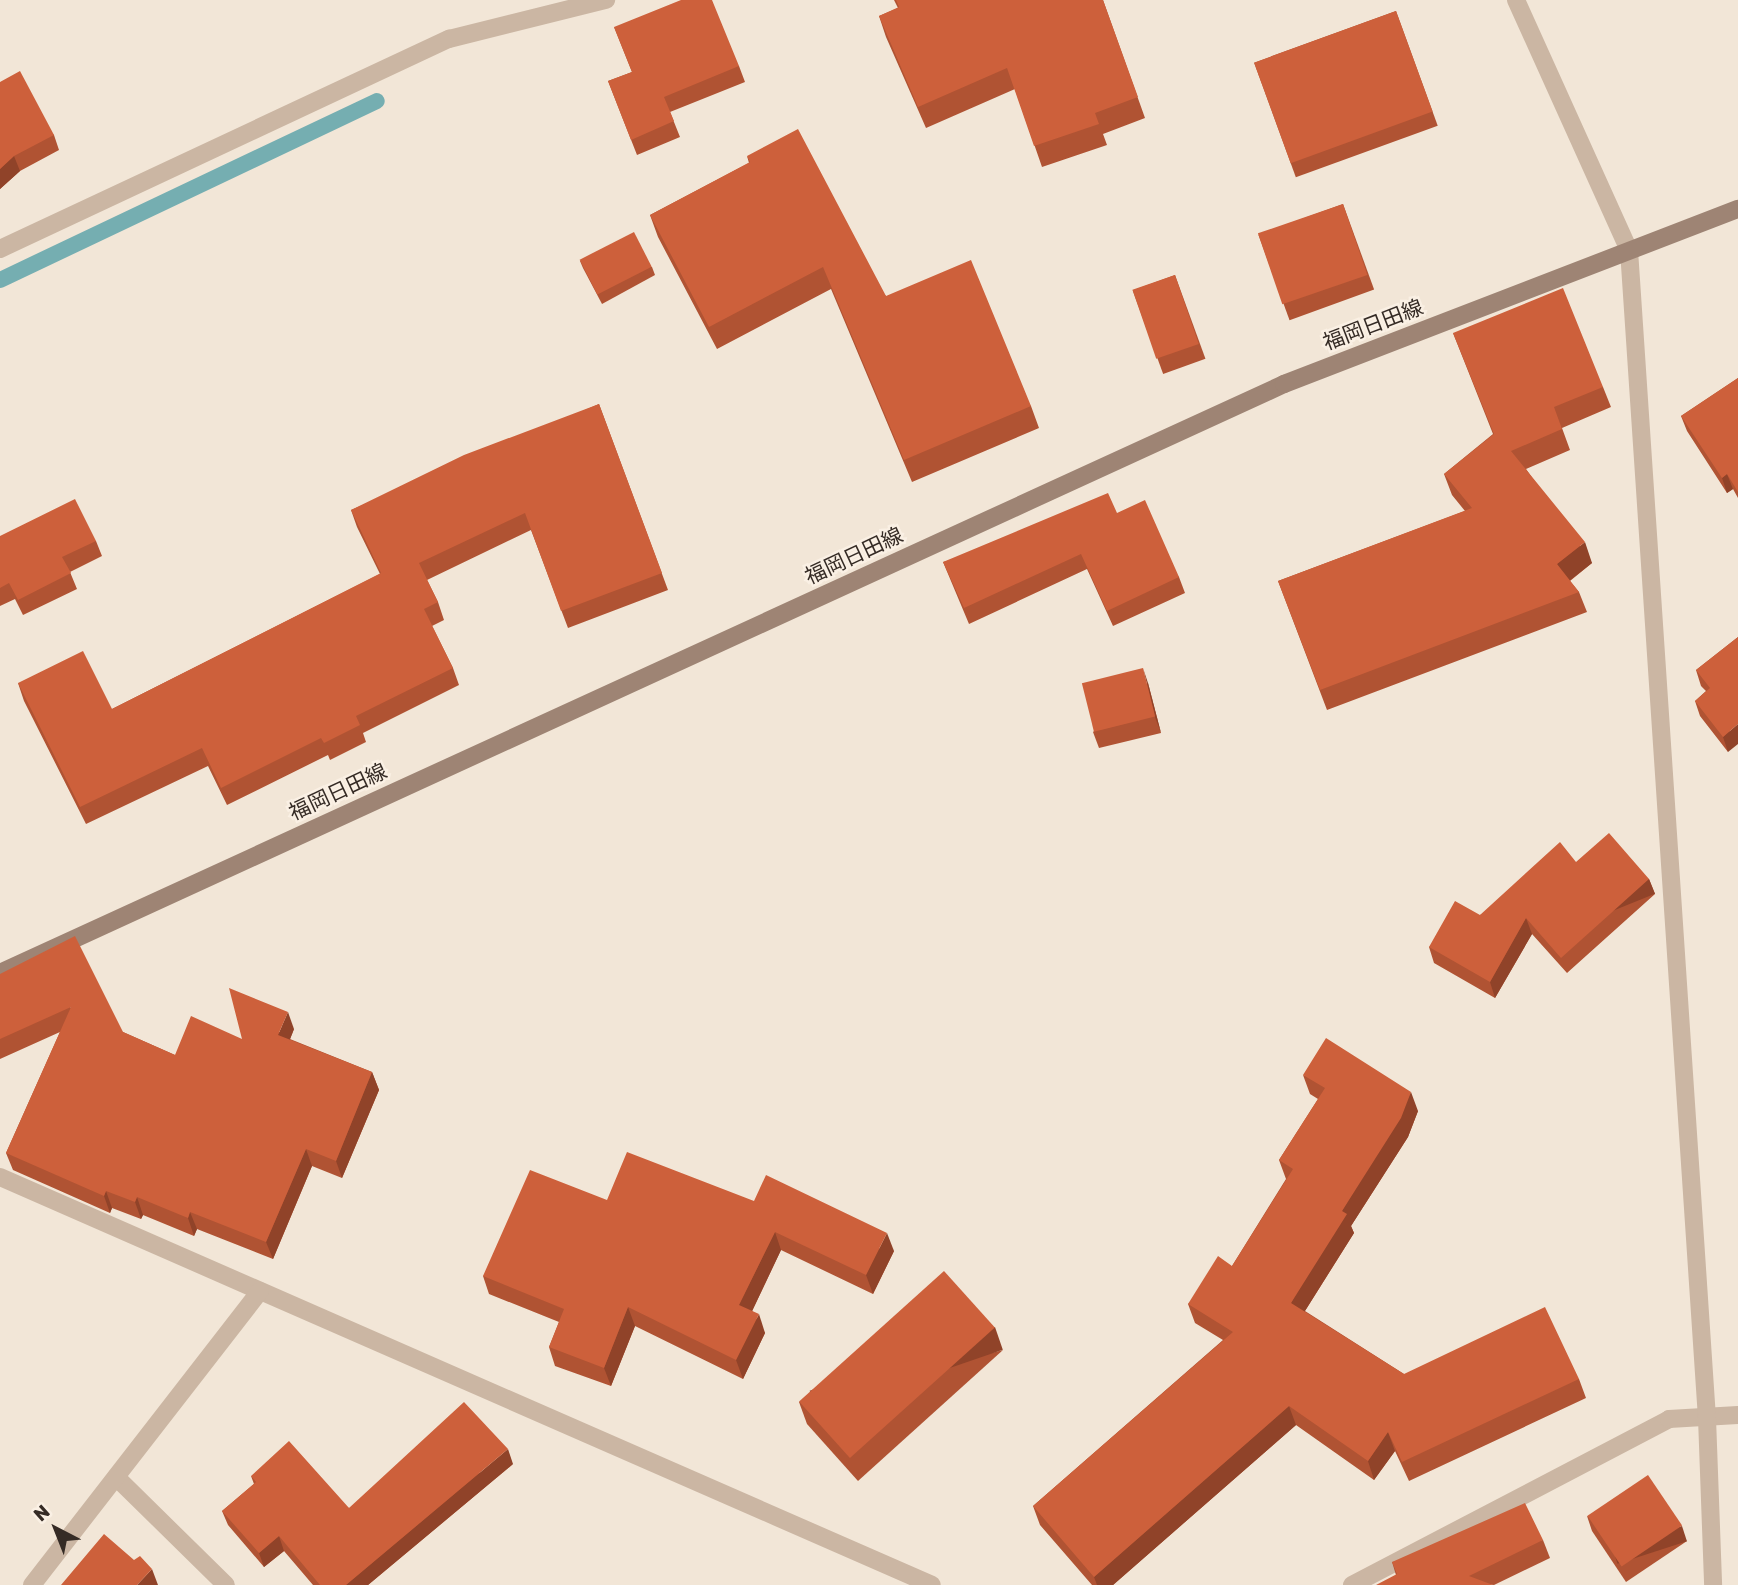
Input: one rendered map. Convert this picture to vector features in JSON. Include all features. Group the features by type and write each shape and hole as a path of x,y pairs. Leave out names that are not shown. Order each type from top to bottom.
{"main road":[{"name":"福岡日田線","path":"0,973 1284,384 1738,209"}],"street":[{"path":"0,249 449,39 606,0"},
{"path":"1516,0 1629,250 1707,1418 1713,1585"},
{"path":"0,1177 924,1584"},
{"path":"32,1585 260,1291"},
{"path":"1352,1585 1669,1419 1738,1415"},
{"path":"116,1477 226,1585"}],"building":[{"path":"681,0 712,0 739,66 664,97 674,121 631,140 608,81 632,72 614,27"},
{"path":"896,0 1103,0 1138,97 1095,113 1099,124 1034,146 1007,68 918,107 879,16 899,7"},
{"path":"1396,11 1433,112 1291,163 1254,63"},
{"path":"20,71 54,135 14,156 0,169 0,82"},
{"path":"798,129 886,296 971,260 1031,406 904,460 823,267 709,327 650,215 750,162 747,156"},
{"path":"1343,204 1367,275 1282,304 1258,233"},
{"path":"634,232 652,267 597,294 580,260"},
{"path":"1175,275 1199,344 1156,359 1132,290"},
{"path":"1563,288 1603,387 1554,407 1562,429 1511,451 1585,542 1557,564 1579,592 1320,690 1278,581 1472,508 1444,474 1494,434 1453,333"},
{"path":"1738,378 1738,492 1727,474 1722,478 1681,416"},
{"path":"599,404 662,573 561,611 525,513 419,563 438,602 424,609 453,668 356,716 360,725 324,743 321,738 221,788 202,748 80,807 18,683 83,651 112,709 381,573 351,510 464,455"},
{"path":"1108,493 1117,513 1145,500 1179,577 1107,611 1081,554 964,608 943,562"},
{"path":"75,499 96,541 62,557 71,573 18,600 9,583 0,588 0,536"},
{"path":"1738,637 1738,724 1723,737 1695,701 1710,688 1696,670"},
{"path":"1143,668 1155,717 1094,732 1082,683"},
{"path":"1609,833 1649,879 1561,958 1526,918 1490,982 1429,947 1455,901 1480,915 1560,842 1576,862"},
{"path":"75,936 123,1032 175,1055 191,1016 242,1039 229,988 288,1012 278,1035 372,1072 336,1161 306,1149 266,1242 190,1212 188,1218 137,1197 135,1202 106,1191 104,1196 6,1153 71,1007 0,1039 0,974"},
{"path":"1326,1038 1411,1092 1401,1118 1342,1211 1347,1214 1291,1303 1404,1374 1545,1307 1579,1379 1402,1462 1388,1432 1368,1461 1289,1406 1094,1577 1033,1506 1233,1332 1188,1304 1218,1256 1232,1266 1293,1169 1279,1160 1325,1088 1303,1075"},
{"path":"627,1152 754,1201 766,1175 887,1233 866,1275 775,1232 739,1305 759,1314 736,1360 628,1307 604,1368 549,1347 564,1309 483,1276 530,1170 607,1200"},
{"path":"944,1271 995,1327 850,1458 799,1401"},
{"path":"464,1402 508,1449 346,1585 320,1585 279,1536 259,1553 222,1511 256,1482 251,1476 289,1441 349,1508"},
{"path":"1648,1475 1682,1526 1622,1566 1587,1516"},
{"path":"1525,1503 1543,1540 1469,1576 1493,1585 1376,1585 1397,1574 1392,1562"},
{"path":"104,1534 134,1560 140,1556 152,1569 137,1585 61,1585"}],"waterway":[{"path":"0,280 377,101"}]}
